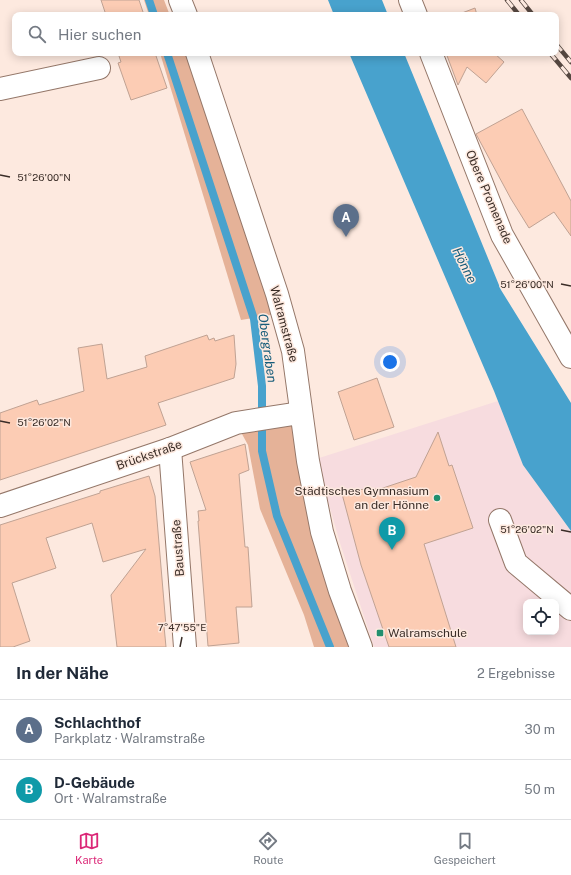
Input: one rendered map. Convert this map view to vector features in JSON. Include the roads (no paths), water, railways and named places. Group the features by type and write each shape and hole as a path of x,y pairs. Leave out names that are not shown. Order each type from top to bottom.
{"street":[{"path":"180,0 186,12"},
{"path":"187,0 187,12"},
{"path":"410,0 415,12"},
{"name":"Walramstraße","path":"197,56 277,294 293,351 300,413 313,491 322,532 340,591 360,647"},
{"name":"Obere Promenade","path":"432,56 502,235 571,357"},
{"path":"0,90 98,68"},
{"name":"Brückstraße","path":"0,506 170,449 236,423 300,413"},
{"name":"Baustraße","path":"170,449 185,647"},
{"path":"500,520 516,563 571,609"}],"water":[{"path":"328,0 382,0 387,12 333,12"},
{"name":"Hönne","path":"350,56 405,56 501,290 571,403 571,531 523,465 494,391"}],"waterway":[{"name":"Obergraben","path":"149,0 153,12"},
{"name":"Obergraben","path":"168,56 254,319 262,386 262,451 277,516 330,647"}],"railway":[{"path":"507,0 517,12"},
{"path":"521,0 531,12"},
{"path":"559,48 571,62"},
{"path":"553,56 571,78"}],"place":[{"name":"Schlachthof","path":"346,237"},
{"name":"Städtisches Gymnasium an der Hönne","path":"437,498"},
{"name":"D-Gebäude","path":"392,550"},
{"name":"Walramschule","path":"380,633"}]}
